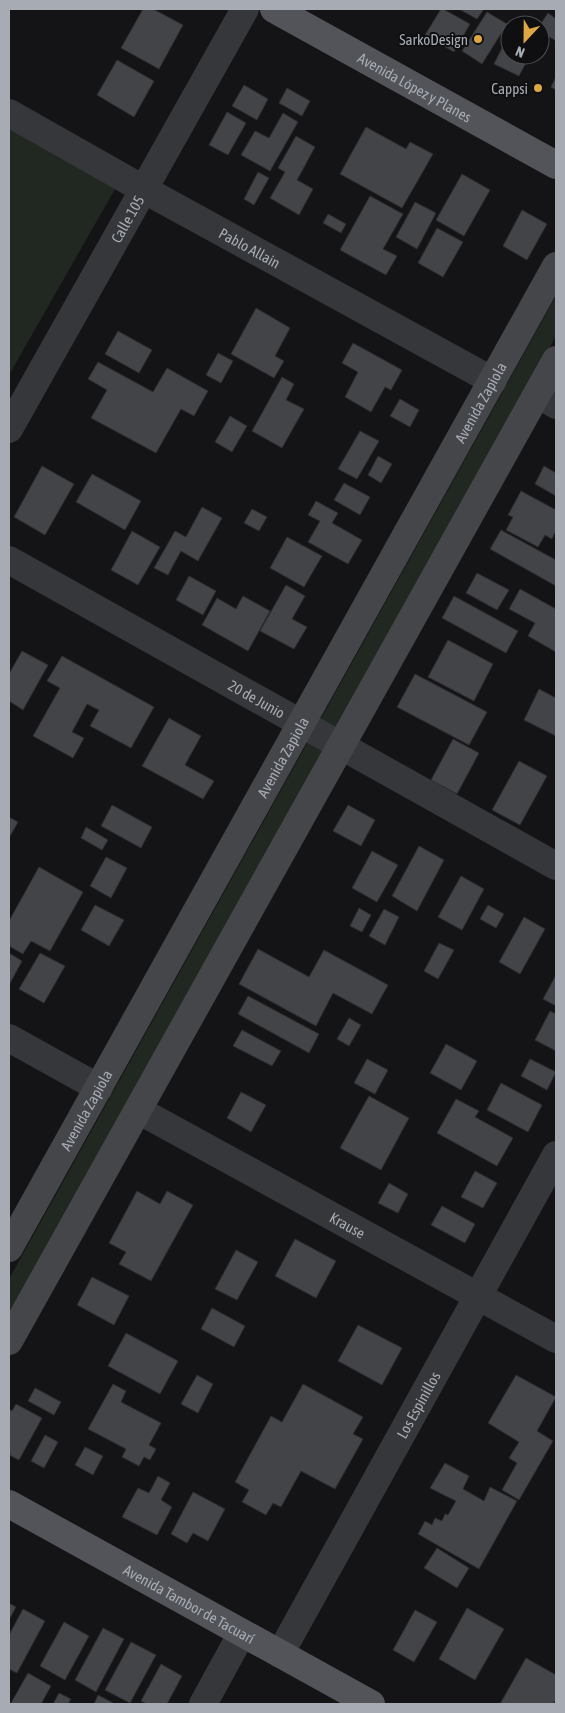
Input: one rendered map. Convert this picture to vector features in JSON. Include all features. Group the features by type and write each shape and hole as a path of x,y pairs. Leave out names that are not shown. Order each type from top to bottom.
{"main road":[{"name":"Avenida López y Planes","path":"274,9 556,165"},
{"name":"Avenida Zapiola","path":"9,1248 556,266"},
{"path":"9,1341 341,746 547,400 556,360"},
{"name":"Avenida Tambor de Tacuarí","path":"9,1504 371,1704"}],"street":[{"name":"Calle 105","path":"9,429 245,9"},
{"name":"Pablo Allain","path":"9,113 143,189 493,381"},
{"name":"20 de Junio","path":"9,560 556,866"},
{"path":"9,1038 99,1088"},
{"name":"Krause","path":"138,1110 556,1340"},
{"name":"Los Espinillos","path":"280,1654 556,1155"},
{"path":"203,1704 242,1632"}],"shaded area":[{"path":"9,128 115,189 9,375"},
{"path":"556,296 556,336 9,1315 9,1279"}],"building":[{"path":"143,9 153,9 183,25 159,69 121,48"},
{"path":"441,9 470,24 454,52 425,35"},
{"path":"459,9 484,9 477,19"},
{"path":"487,12 500,20 500,35 482,64 462,51"},
{"path":"548,13 556,19 556,41 550,37 550,15 547,15"},
{"path":"500,52 500,65 525,65 519,76 494,64"},
{"path":"117,60 154,81 134,117 97,95"},
{"path":"556,77 556,90 551,87"},
{"path":"244,85 268,99 257,120 232,106"},
{"path":"287,88 310,101 302,116 279,103"},
{"path":"227,112 246,123 228,155 209,145"},
{"path":"283,113 298,122 270,171 241,155 255,131 269,138"},
{"path":"366,127 406,149 410,142 433,154 402,208 340,174"},
{"path":"296,136 315,147 297,180 313,189 299,215 270,198 285,172 278,168"},
{"path":"258,172 269,178 254,205 244,199"},
{"path":"462,174 490,190 464,236 436,220"},
{"path":"370,196 403,214 383,249 397,256 386,275 340,250"},
{"path":"415,202 436,213 417,249 396,237"},
{"path":"522,210 547,224 527,260 503,246"},
{"path":"328,214 346,224 341,233 323,223"},
{"path":"437,228 463,242 443,277 418,263"},
{"path":"256,308 290,328 275,356 284,361 274,378 231,354"},
{"path":"118,331 152,350 139,373 105,354"},
{"path":"353,343 402,370 391,390 385,387 371,412 345,397 358,372 342,363"},
{"path":"218,353 233,361 221,383 206,375"},
{"path":"98,362 153,392 167,368 208,391 194,416 181,409 156,453 91,418 107,390 88,379"},
{"path":"282,377 294,384 286,400 304,409 282,448 252,431"},
{"path":"400,399 419,410 410,427 390,416"},
{"path":"230,416 247,426 232,452 215,442"},
{"path":"360,431 379,441 357,479 338,469"},
{"path":"378,456 392,464 381,483 368,475"},
{"path":"42,466 74,484 45,535 14,517"},
{"path":"544,466 556,473 556,496 535,484"},
{"path":"92,474 141,501 125,530 76,502"},
{"path":"344,483 370,497 360,515 334,500"},
{"path":"521,491 556,510 556,530 552,539 545,535 538,547 506,530 513,517 508,515"},
{"path":"316,501 338,513 332,523 362,540 348,564 308,542 320,521 308,515"},
{"path":"202,507 222,518 198,561 181,551 168,575 154,568 175,531 186,537"},
{"path":"252,509 267,517 259,531 244,523"},
{"path":"501,530 556,560 556,586 490,549"},
{"path":"132,531 160,547 138,585 111,570"},
{"path":"287,537 322,556 304,587 270,568"},
{"path":"477,573 509,590 497,610 466,593"},
{"path":"189,576 216,591 203,615 176,600"},
{"path":"286,585 305,596 292,619 307,627 294,649 260,631"},
{"path":"520,589 556,609 556,652 528,636 535,623 509,609"},
{"path":"243,596 270,611 248,651 202,625 217,598 236,609"},
{"path":"454,596 518,631 506,653 442,618"},
{"path":"448,640 493,664 474,701 428,677"},
{"path":"22,651 48,665 23,710 9,701 9,674"},
{"path":"62,656 154,707 131,748 90,726 99,710 87,704 72,732 84,738 73,758 33,736 60,688 47,681"},
{"path":"415,674 487,712 469,745 397,707"},
{"path":"539,689 556,698 556,736 524,720"},
{"path":"169,718 201,736 185,765 214,781 203,799 142,766"},
{"path":"453,739 479,753 457,794 431,780"},
{"path":"519,761 547,776 520,825 492,810"},
{"path":"112,805 152,827 141,848 101,826"},
{"path":"348,805 375,820 361,846 333,831"},
{"path":"9,817 18,822 9,838"},
{"path":"86,827 108,840 102,850 81,838"},
{"path":"419,846 444,860 417,911 392,896"},
{"path":"372,851 398,865 377,902 352,888"},
{"path":"106,857 127,868 111,898 90,886"},
{"path":"39,867 83,892 50,951 31,941 23,954 9,946 9,921"},
{"path":"461,876 484,889 462,930 438,917"},
{"path":"95,905 124,920 109,946 81,930"},
{"path":"488,905 504,914 496,928 480,919"},
{"path":"359,908 371,915 362,932 350,926"},
{"path":"384,909 399,917 385,945 369,936"},
{"path":"524,917 545,929 520,974 499,962"},
{"path":"439,943 454,950 438,979 424,971"},
{"path":"258,949 309,977 324,950 388,985 372,1014 333,993 316,1026 239,984"},
{"path":"9,953 22,961 9,985"},
{"path":"40,953 65,966 44,1003 19,989"},
{"path":"556,975 556,1006 543,999"},
{"path":"248,996 319,1034 309,1053 238,1014"},
{"path":"550,1011 556,1014 556,1051 535,1040"},
{"path":"349,1018 361,1025 349,1046 337,1039"},
{"path":"242,1030 281,1051 272,1066 233,1046"},
{"path":"446,1044 477,1061 461,1090 430,1073"},
{"path":"367,1059 388,1070 375,1094 354,1083"},
{"path":"530,1059 556,1072 547,1090 521,1076"},
{"path":"501,1083 542,1105 528,1132 487,1110"},
{"path":"241,1092 266,1105 251,1132 227,1118"},
{"path":"369,1096 409,1118 381,1170 340,1148"},
{"path":"456,1099 479,1111 475,1117 513,1138 497,1166 437,1133"},
{"path":"475,1171 497,1183 483,1208 461,1197"},
{"path":"389,1183 408,1194 398,1213 378,1203"},
{"path":"137,1191 160,1204 167,1191 193,1205 151,1281 119,1264 126,1252 109,1243"},
{"path":"442,1206 475,1224 465,1243 431,1225"},
{"path":"295,1239 336,1261 316,1298 275,1276"},
{"path":"236,1250 258,1262 237,1300 215,1289"},
{"path":"92,1277 129,1296 114,1325 77,1305"},
{"path":"212,1308 245,1326 234,1347 201,1329"},
{"path":"358,1325 402,1348 382,1385 338,1361"},
{"path":"126,1333 178,1361 160,1394 108,1366"},
{"path":"197,1375 213,1384 198,1413 181,1404"},
{"path":"516,1375 556,1397 537,1431 553,1441 519,1500 502,1490 517,1463 509,1458 519,1442 488,1423"},
{"path":"113,1384 126,1391 121,1402 161,1423 149,1445 156,1449 150,1460 144,1457 139,1466 122,1457 126,1449 88,1429"},
{"path":"303,1384 363,1417 353,1434 363,1439 335,1489 301,1471 281,1507 273,1503 266,1515 242,1502 249,1490 235,1482 271,1416 282,1422"},
{"path":"35,1388 61,1402 54,1415 28,1401"},
{"path":"16,1404 42,1418 19,1460 9,1455 9,1409 12,1411"},
{"path":"45,1435 58,1442 44,1468 31,1461"},
{"path":"85,1447 103,1456 93,1475 75,1465"},
{"path":"445,1463 469,1476 463,1489 484,1501 490,1487 517,1501 479,1569 418,1534 425,1521 432,1525 435,1518 442,1521 445,1514 448,1515 456,1501 430,1488"},
{"path":"158,1476 170,1483 161,1500 172,1507 157,1535 122,1517 138,1488 149,1493"},
{"path":"193,1492 225,1509 208,1541 193,1533 187,1543 171,1534"},
{"path":"437,1548 469,1568 457,1588 424,1568"},
{"path":"9,1603 16,1607 9,1620"},
{"path":"467,1608 504,1629 475,1680 439,1659"},
{"path":"23,1609 45,1621 17,1673 9,1669 9,1635"},
{"path":"415,1610 437,1622 414,1662 393,1650"},
{"path":"64,1622 89,1636 65,1680 40,1666"},
{"path":"103,1628 124,1639 96,1692 75,1680"},
{"path":"131,1642 156,1655 130,1703 105,1690"},
{"path":"526,1658 556,1675 556,1699 553,1704 500,1704"},
{"path":"161,1664 182,1676 167,1704 147,1704 141,1701"},
{"path":"28,1673 51,1686 41,1704 11,1703"},
{"path":"59,1693 71,1699 68,1704 53,1704"},
{"path":"98,1695 115,1704 94,1704"}],"place":[{"name":"SarkoDesign","path":"478,39"},
{"name":"Cappsi","path":"538,88"}]}
